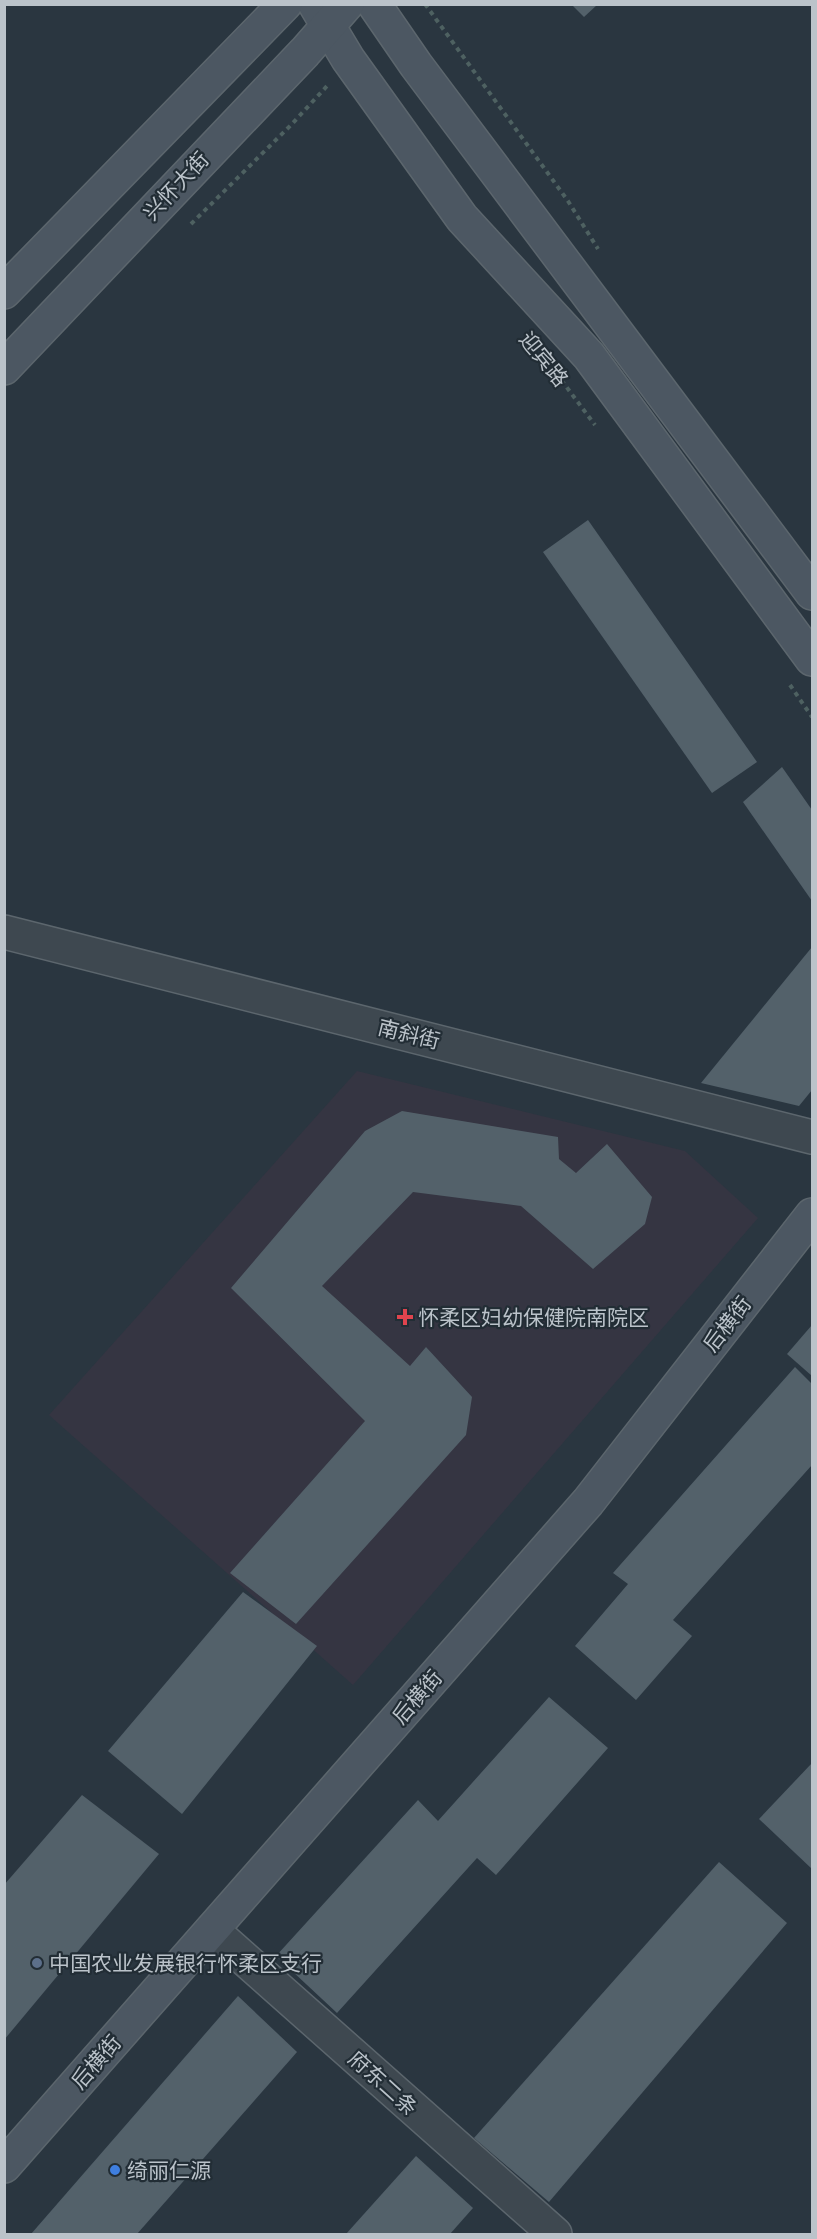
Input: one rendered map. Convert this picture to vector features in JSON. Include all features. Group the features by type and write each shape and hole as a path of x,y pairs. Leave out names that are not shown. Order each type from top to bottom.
{"main road":[{"path":"4,292 285,4"},
{"path":"374,4 416,65 813,593"},
{"name":"兴怀大街","path":"4,368 305,52 330,11"},
{"name":"迎宾路","path":"330,11 348,58 462,218 589,356 813,659"},
{"name":"后横街","path":"4,2166 588,1502 813,1215"}],"street":[{"name":"南斜街","path":"4,932 813,1137"},
{"name":"府东二条","path":"212,1930 555,2235"}],"path":[{"path":"425,4 568,201 600,251"},
{"path":"305,52 334,96"},
{"name":"迎宾路","path":"555,371 597,428"},
{"path":"787,682 813,717"}],"shaded area":[{"name":"怀柔区妇幼保健院南院区","path":"357,1071 685,1151 758,1218 353,1685 49,1415"}],"building":[{"path":"572,5 597,5 584,17"},
{"path":"588,520 757,762 712,793 543,552"},
{"path":"782,767 812,810 812,901 743,802"},
{"path":"812,947 812,1090 799,1106 701,1083"},
{"path":"402,1111 558,1137 559,1159 576,1173 607,1144 652,1197 645,1224 593,1269 521,1206 413,1192 322,1286 410,1366 426,1347 472,1397 466,1435 296,1624 230,1573 365,1421 231,1288 365,1131"},
{"path":"812,1325 812,1376 787,1354"},
{"path":"795,1367 812,1384 812,1465 673,1620 692,1636 636,1700 575,1646 628,1584 613,1573"},
{"path":"243,1592 317,1646 182,1814 108,1751"},
{"path":"549,1697 608,1748 496,1875 477,1858 337,2013 276,1956 418,1800 438,1821"},
{"path":"812,1763 812,1869 759,1819"},
{"name":"中国农业发展银行怀柔区支行","path":"82,1795 159,1854 4,2040 4,1885"},
{"path":"719,1862 787,1923 549,2202 474,2138"},
{"path":"238,1996 297,2052 137,2234 31,2234"},
{"path":"416,2156 473,2208 450,2234 346,2234"}],"place":[{"name":"怀柔区妇幼保健院南院区","path":"405,1317"},
{"name":"中国农业发展银行怀柔区支行","path":"37,1963"},
{"name":"绮丽仁源","path":"115,2170"}]}
